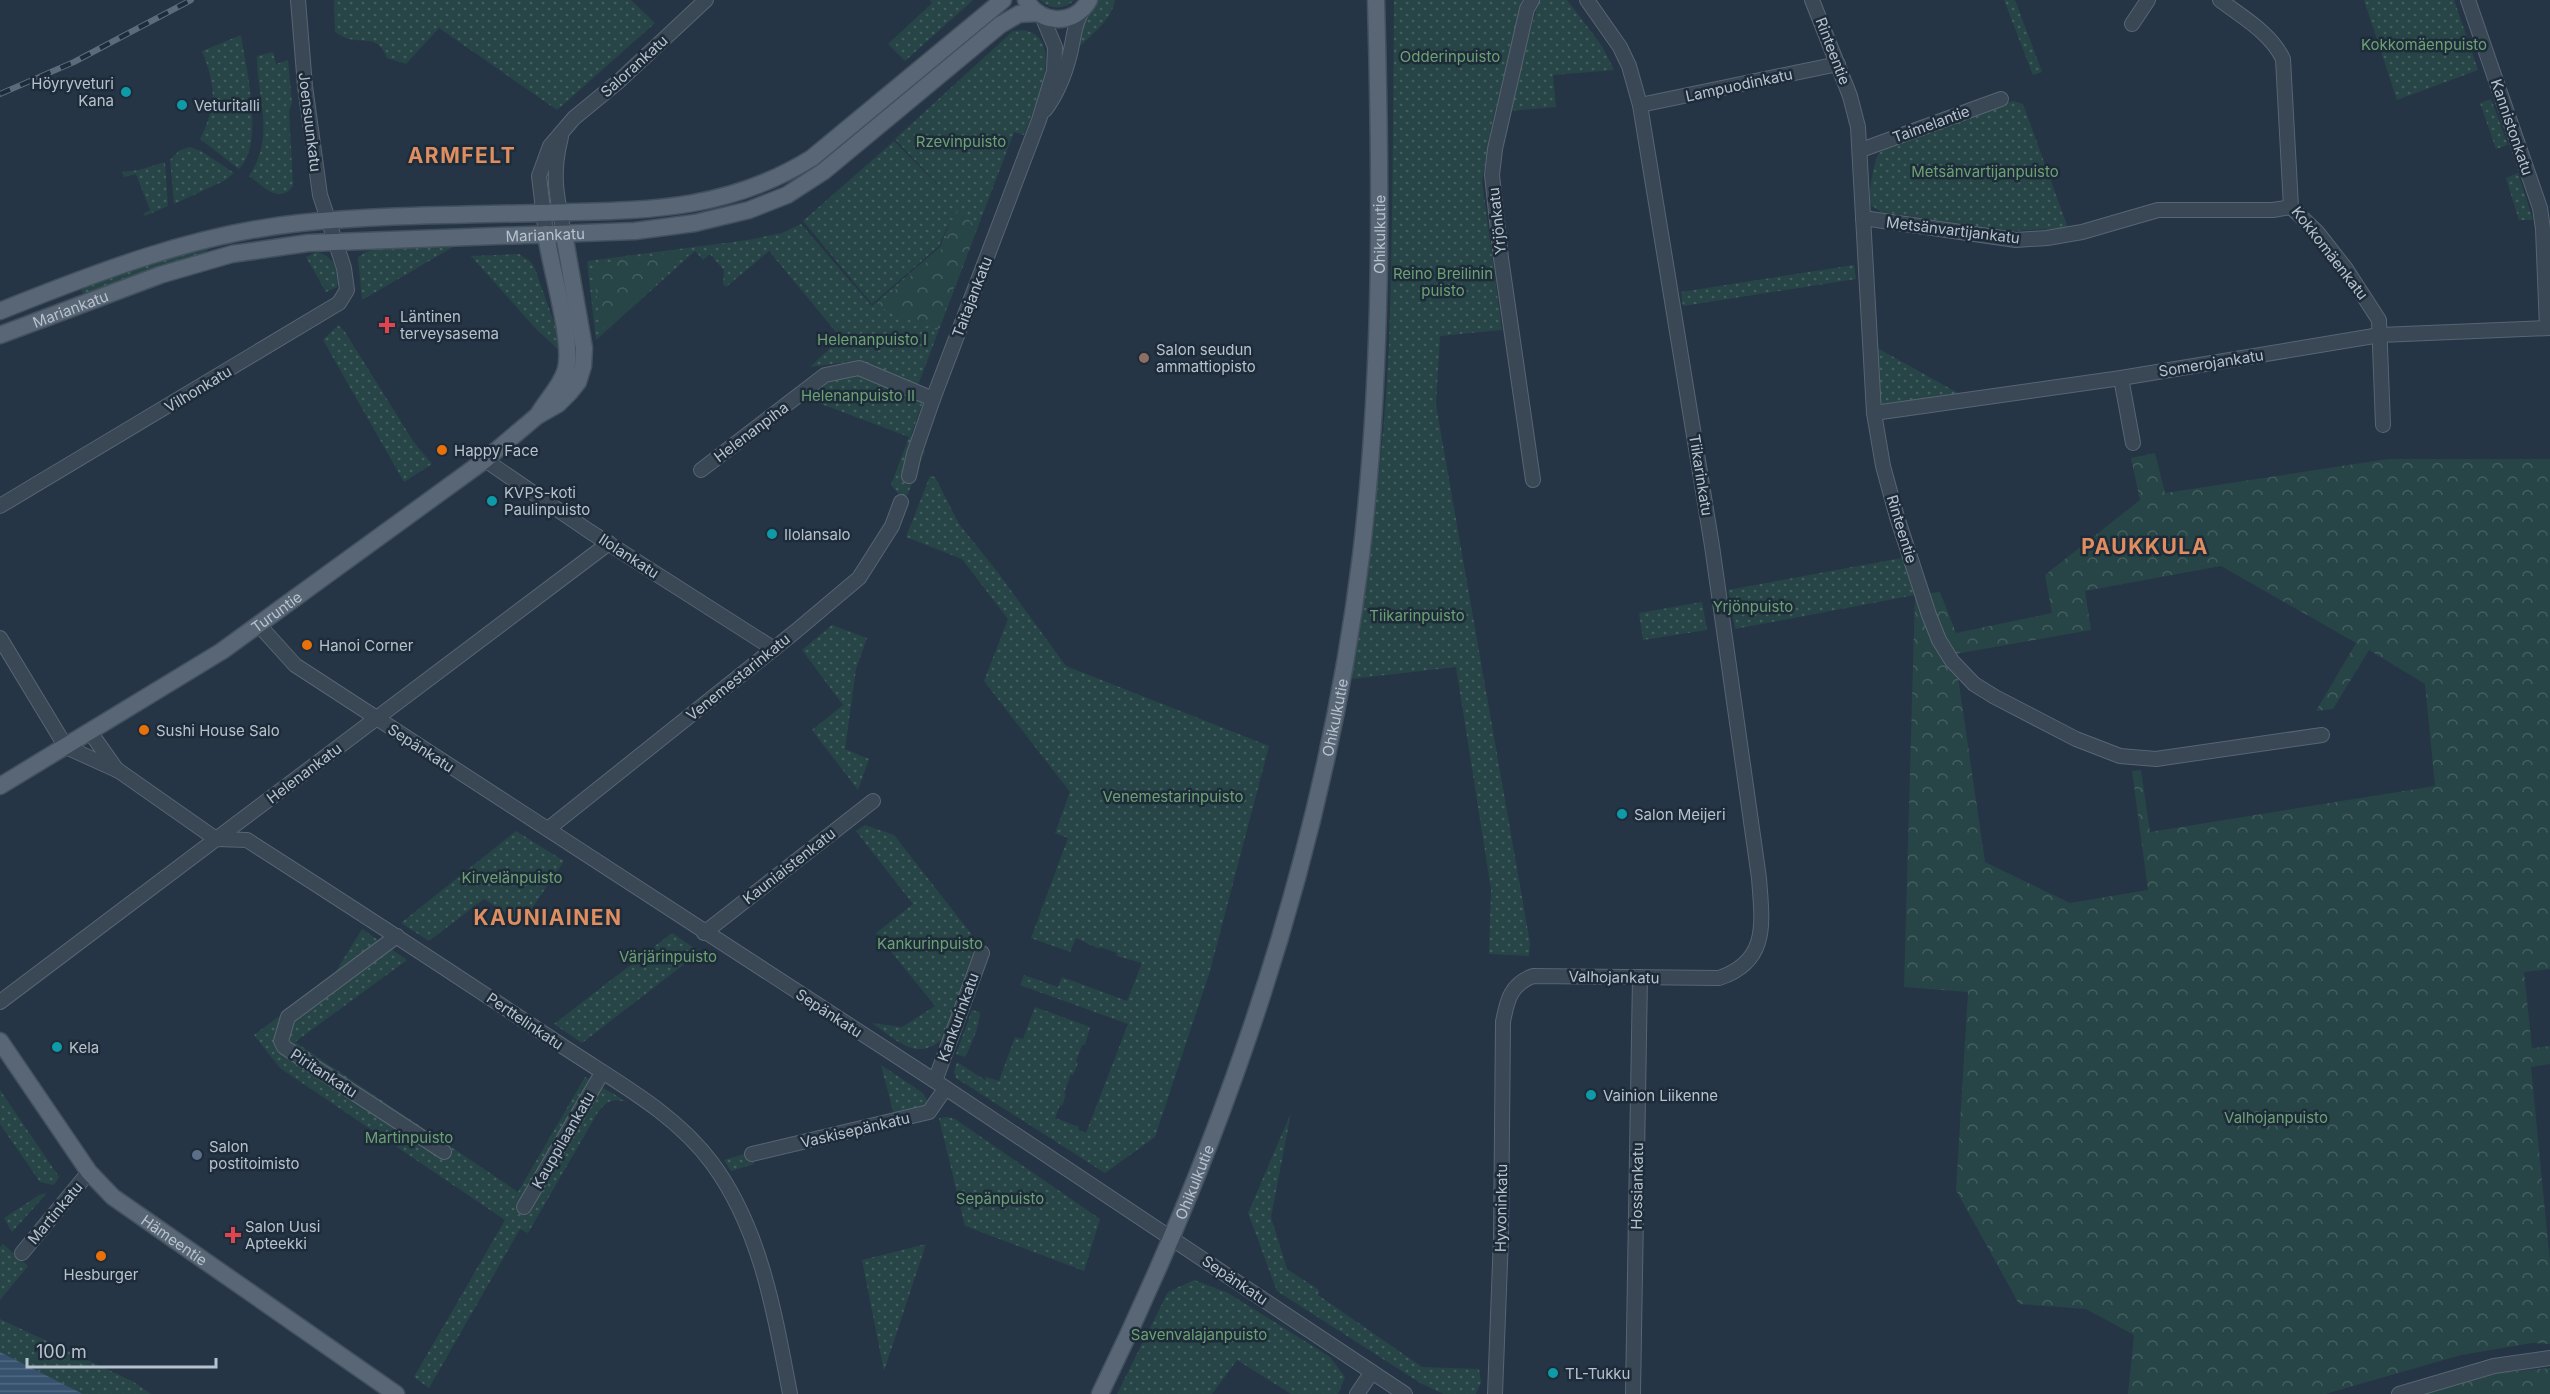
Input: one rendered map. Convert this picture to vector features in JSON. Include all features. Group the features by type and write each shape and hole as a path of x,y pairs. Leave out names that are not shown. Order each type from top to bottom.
{"main road":[{"name":"Mariankatu","path":"0,312 188,243 277,227 329,221 632,210 691,205 742,192 777,178 812,158 1003,0"},
{"path":"1026,0 1040,14"},
{"name":"Ohikulkutie","path":"1100,1394 1139,1314 1230,1087 1282,936 1336,711 1360,558 1369,480 1376,369 1380,255 1376,0"},
{"name":"Mariankatu","path":"0,335 105,295 212,259 308,243 635,231 695,224 748,210 787,195 824,171 1000,25 1019,14 1040,14 1049,19 1065,18 1077,14 1087,3"},
{"name":"Turuntie","path":"537,416 564,374 568,362 567,336 546,234"},
{"name":"Turuntie","path":"0,786 259,625 485,460 537,416 558,404 578,382 583,366 582,333 564,234"},
{"name":"Hämeentie","path":"0,1041 89,1172 113,1197 396,1394"}],"street":[{"name":"Joensuunkatu","path":"298,0 305,86 320,195 336,242"},
{"name":"Salorankatu","path":"546,234 539,176 550,146 574,118 619,81 706,0"},
{"name":"Yrjönkatu","path":"1532,0 1527,9 1510,76 1492,175 1498,238 1533,480"},
{"name":"Tiikarinkatu","path":"1587,0 1620,46 1629,66 1640,105 1712,546 1759,878 1762,924 1759,943 1748,960"},
{"name":"Rinteentie","path":"1812,0 1850,96 1861,150 1874,413 1889,486 1929,615 1939,640 1952,661 1974,684 2076,739 2106,751 2134,758 2156,759 2322,735"},
{"path":"2132,24 2148,0"},
{"name":"Kokkomäenkatu","path":"2220,0 2270,39 2283,59 2291,207 2317,232 2346,269 2379,320 2383,425"},
{"name":"Kannistonkatu","path":"2468,0 2540,208 2549,328"},
{"name":"Taitajankatu","path":"1039,120 1062,80 1070,52 1073,29 1087,3"},
{"name":"Taitajankatu","path":"909,476 933,399 1039,120 1054,71 1056,52 1040,14"},
{"name":"Lampuodinkatu","path":"1640,105 1838,64"},
{"name":"Taimelantie","path":"1861,150 2001,99"},
{"path":"562,132 554,171 564,234"},
{"name":"Metsänvartijankatu","path":"1863,218 2016,240 2082,232 2158,210 2273,210 2291,207"},
{"name":"Vilhonkatu","path":"0,506 339,303 347,290 336,242"},
{"name":"Somerojankatu","path":"1874,413 2121,378 2380,335 2549,328"},
{"name":"Helenanpiha","path":"701,470 825,375 859,368 933,399"},
{"path":"2121,378 2133,443"},
{"name":"Ilolankatu","path":"485,460 609,543 774,648"},
{"name":"Venemestarinkatu","path":"548,829 859,578 892,526 901,502"},
{"name":"Helenankatu","path":"0,1002 609,543"},
{"name":"Sepänkatu","path":"259,625 294,665 940,1085 1405,1394"},
{"path":"0,638 66,747 119,771 216,838"},
{"path":"90,732 119,771"},
{"name":"Kauniaistenkatu","path":"704,933 873,801"},
{"name":"Perttelinkatu","path":"216,838 247,840 397,936 675,1122 712,1164 750,1233 763,1270 790,1394"},
{"name":"Piritankatu","path":"397,936 288,1017 280,1041 284,1047 444,1152"},
{"name":"Kankurinkatu","path":"940,1085 982,953"},
{"name":"Valhojankatu","path":"1503,1022 1507,1003 1514,987 1533,976 1719,978 1734,973 1748,960"},
{"name":"Hossiankatu","path":"1634,1394 1640,977"},
{"name":"Hyvoninkatu","path":"1495,1394 1501,1237 1503,1022"},
{"name":"Kauppilaankatu","path":"524,1207 602,1073"},
{"name":"Vaskisepänkatu","path":"752,1154 929,1112 940,1085"},
{"name":"Martinkatu","path":"21,1253 89,1172"},
{"path":"2399,1394 2494,1366 2550,1358"},
{"path":"1358,1394 1372,1372"}],"green space":[{"path":"334,0 631,0 655,23 557,110 439,28 406,64 387,58 376,43 343,37 335,32"},
{"path":"930,0 973,0 905,61 888,44 932,3"},
{"path":"1040,0 1075,0 1066,6 1057,8 1048,6"},
{"path":"1094,0 1115,0 1105,21 1077,49 1079,23"},
{"path":"1394,0 1522,0 1491,128 1482,181 1502,330 1440,336 1436,405 1530,943 1529,956 1489,954 1491,889 1456,667 1351,679 1374,512 1387,387"},
{"path":"1539,0 1567,0 1602,46 1614,70 1553,75 1556,107 1508,111"},
{"path":"2004,0 2015,0 2042,72 2033,75"},
{"name":"Kokkomäenpuisto","path":"2364,0 2454,0 2478,70 2397,100"},
{"path":"1023,30 1036,35 1044,46 1046,59 1040,92 1024,135 1014,132 918,385 847,362 810,367 841,338 769,251 726,287 723,284 724,270 710,254 703,260 695,251 596,340 587,261 748,240 782,233 801,224 872,306 940,247 954,212 939,246 872,304 803,221 894,141 945,192 895,139 1013,31"},
{"path":"241,35 252,105 252,124 247,157 239,169 200,139 206,127 213,95 210,75 202,51"},
{"path":"273,52 276,64 288,60 292,103 289,111 293,186 282,194 265,189 249,176 262,146 263,132 257,56"},
{"path":"2491,99 2508,145 2496,149 2480,103"},
{"name":"Metsänvartijanpuisto","path":"2013,101 2023,104 2068,228 2011,231 1881,212 1871,205 1874,166 1879,154 1886,147"},
{"path":"190,147 201,151 234,173 224,181 174,204 170,160 180,150"},
{"path":"165,162 168,206 145,216 143,214 150,210 136,174 124,177 122,172 139,170"},
{"path":"2518,173 2533,220 2519,220 2506,178"},
{"path":"958,209 977,228 937,330 876,306 943,248"},
{"path":"211,245 196,259 86,296 81,291 84,287 141,265"},
{"path":"453,247 362,300 358,257 366,252 377,249"},
{"path":"685,251 689,253 601,330 593,268 603,263"},
{"path":"317,252 332,261 338,275 337,287 326,292 306,257"},
{"path":"519,254 531,262 535,269 557,331 561,352 536,329 471,256"},
{"path":"1854,265 1856,279 1683,306 1681,292"},
{"path":"338,325 345,332 413,441 432,464 404,482 323,340"},
{"path":"1872,345 1967,398 1877,406"},
{"name":"Helenanpuisto II","path":"857,372 924,399 911,435 925,451 905,501 891,485 909,437 816,402 828,378"},
{"name":"Valhojanpuisto","path":"2155,453 2165,493 2388,459 2550,459 2550,969 2524,972 2532,1048 2550,1046 2550,1064 2531,1067 2550,1263 2550,1344 2532,1343 2461,1355 2325,1394 2128,1394 2134,1335 2086,1309 2019,1304 1956,1190 1968,992 1904,987 1915,595 1940,655 1958,677 1985,862 2070,903 2148,890 2132,771 2141,770 2150,832 2435,786 2425,684 2369,650 2333,709 2316,711 2356,643 2221,566 2085,591 2091,630 1955,654 1942,638 1926,594 1940,592 1956,633 2052,613 2045,575 2140,500 2131,458"},
{"name":"Venemestarinpuisto","path":"930,476 935,477 959,524 996,570 1066,666 1269,746 1210,971 1155,1137 1105,1173 956,1078 954,1071 957,1062 985,1080 986,1077 999,1081 1015,1037 1023,1039 1035,1007 1090,1027 1085,1045 1082,1045 1076,1061 1078,1063 1064,1093 1066,1094 1062,1106 1060,1105 1055,1118 1079,1127 1078,1130 1086,1133 1128,1024 1020,985 1024,975 1058,987 1062,977 1127,1001 1142,963 1117,956 1117,953 1100,947 1099,949 1076,938 1070,952 1031,938 1068,838 1055,833 1070,792 984,681 1008,619 962,559 906,537"},
{"name":"Yrjönpuisto","path":"1907,557 1915,595 1735,629 1728,590"},
{"name":"Yrjönpuisto","path":"1702,602 1707,630 1643,640 1639,613"},
{"path":"832,625 867,638 856,669 845,749 869,759 858,790 812,730 843,705 802,650"},
{"name":"Kankurinpuisto","path":"865,825 894,835 979,944 947,1033 928,1048 919,1049 900,1043 872,1023 902,1027 935,1006 876,933 913,904 856,831"},
{"name":"Kirvelänpuisto","path":"516,831 564,861 522,923 484,899 429,941 401,923"},
{"name":"Martinpuisto","path":"362,929 407,960 295,1042 518,1192 585,1077 627,1102 611,1101 598,1112 528,1233 520,1229 429,1388 414,1377 505,1220 280,1068 254,1035 333,976"},
{"name":"Värjärinpuisto","path":"672,933 700,952 582,1043 554,1024"},
{"path":"972,1010 980,1012 975,1035 965,1057 956,1054"},
{"path":"881,1065 923,1093 931,1107 894,1115"},
{"path":"0,1090 59,1177 54,1185 40,1182 0,1124"},
{"path":"1291,1113 1271,1217 1287,1269 1319,1290 1318,1295 1422,1367 1479,1369 1481,1382 1476,1394 1444,1394 1422,1384 1277,1291 1248,1213"},
{"name":"Sepänpuisto","path":"939,1118 955,1119 1100,1219 1084,1271 965,1226"},
{"path":"751,1152 754,1164 731,1171 724,1160"},
{"path":"47,1193 12,1232 4,1218 39,1195"},
{"path":"3,1244 28,1266 0,1300 0,1247"},
{"path":"926,1244 884,1371 862,1260"},
{"name":"Savenvalajanpuisto","path":"1194,1280 1228,1293 1330,1357 1345,1377 1338,1394 1291,1394 1237,1360 1212,1394 1117,1394 1168,1292"},
{"path":"0,1319 132,1381 151,1394 83,1394 0,1352"},
{"path":"2550,1368 2550,1394 2426,1394 2498,1373"}],"water":[{"path":"0,1352 83,1394 0,1394"}],"railway":[{"path":"0,94 74,62 191,0"}],"place":[{"name":"Höyryveturi Kana","path":"126,92"},
{"name":"Veturitalli","path":"182,105"},
{"name":"Läntinen terveysasema","path":"387,325"},
{"name":"Salon seudun ammattiopisto","path":"1144,358"},
{"name":"Happy Face","path":"442,450"},
{"name":"KVPS-koti Paulinpuisto","path":"492,501"},
{"name":"Ilolansalo","path":"772,534"},
{"name":"Hanoi Corner","path":"307,645"},
{"name":"Sushi House Salo","path":"144,730"},
{"name":"Salon Meijeri","path":"1622,814"},
{"name":"Kela","path":"57,1047"},
{"name":"Vainion Liikenne","path":"1591,1095"},
{"name":"Salon postitoimisto","path":"197,1155"},
{"name":"Salon Uusi Apteekki","path":"233,1235"},
{"name":"Hesburger","path":"101,1256"},
{"name":"TL-Tukku","path":"1553,1373"}],"district":[{"name":"ARMFELT","path":"462,155"},
{"name":"PAUKKULA","path":"2145,546"},
{"name":"KAUNIAINEN","path":"548,917"}],"park label":[{"name":"Odderinpuisto","path":"1450,56"},
{"name":"Rzevinpuisto","path":"961,141"},
{"name":"Reino Breilinin puisto","path":"1443,282"},
{"name":"Helenanpuisto I","path":"872,339"},
{"name":"Tiikarinpuisto","path":"1417,615"}]}
